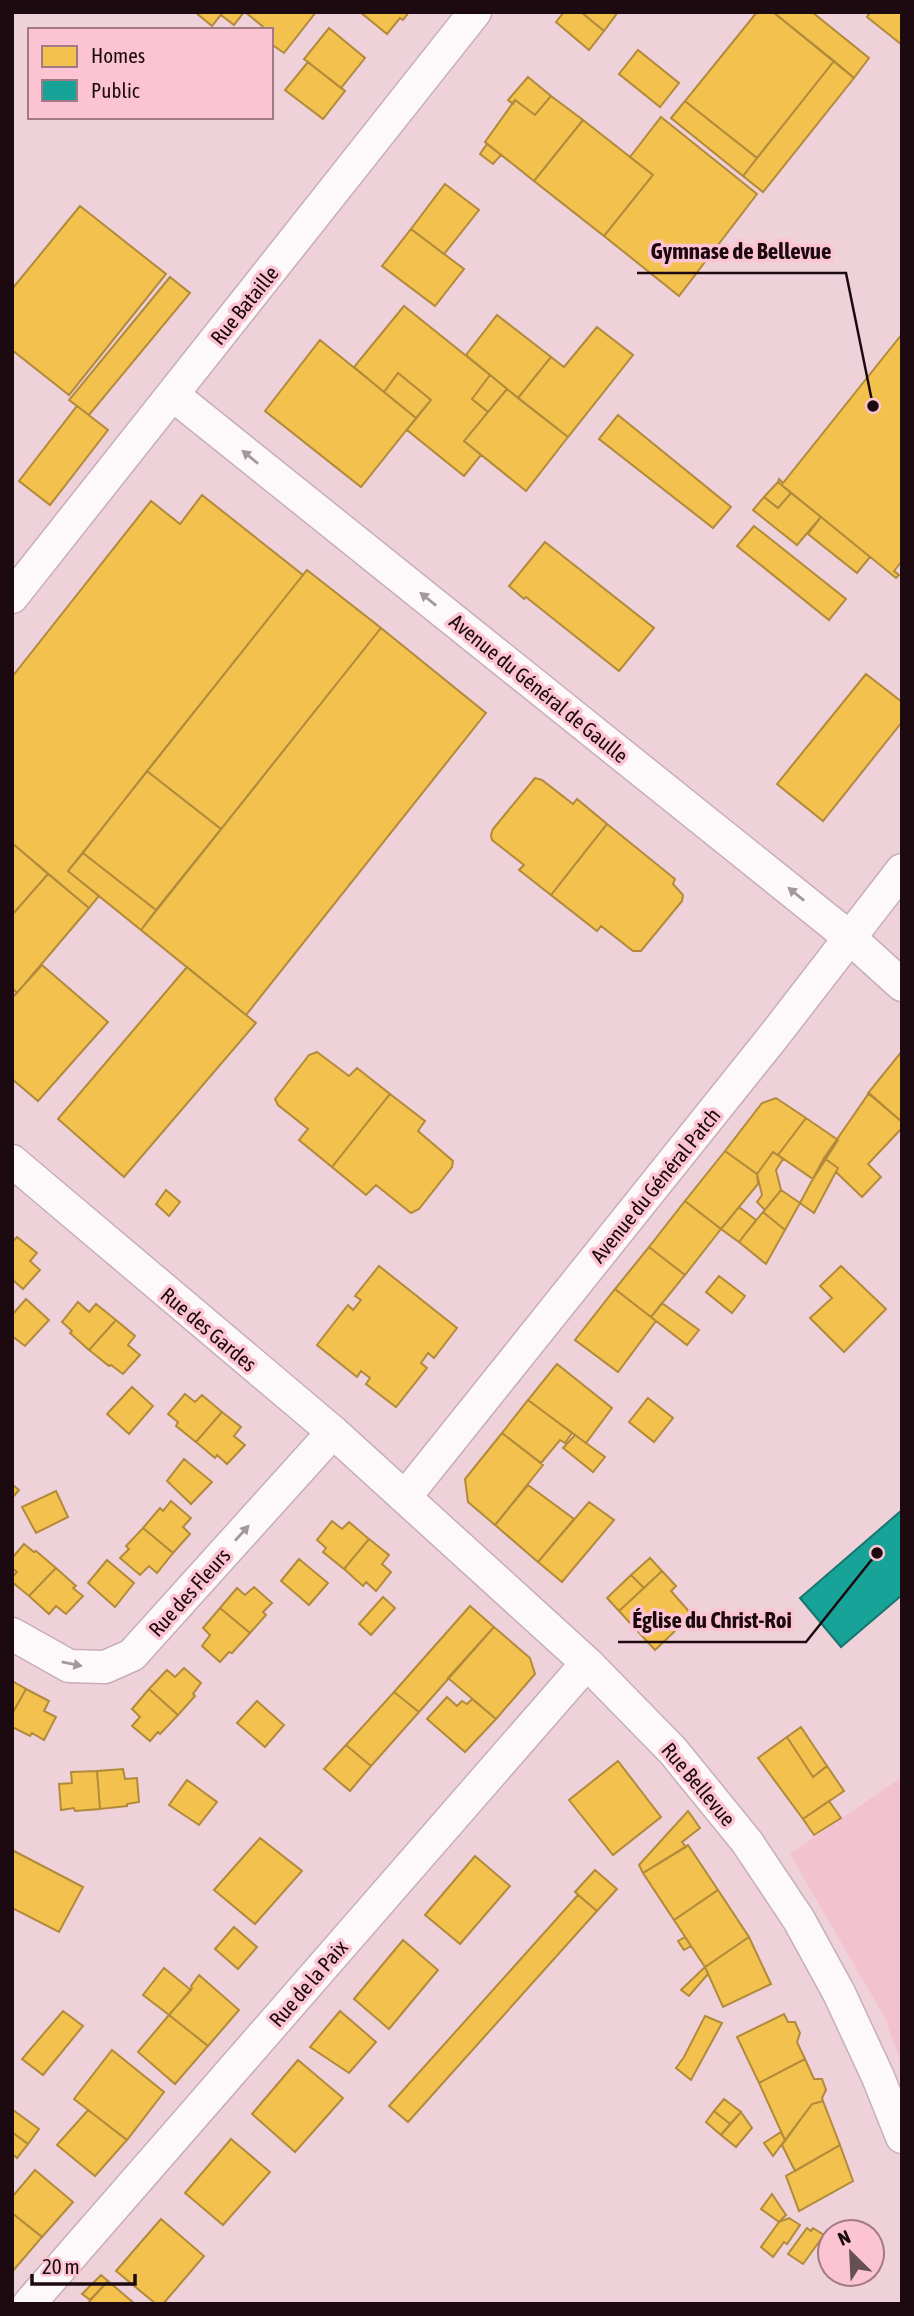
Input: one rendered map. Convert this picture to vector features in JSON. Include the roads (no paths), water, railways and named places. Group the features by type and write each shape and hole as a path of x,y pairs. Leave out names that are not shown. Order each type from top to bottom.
{"street":[{"name":"Rue Bataille","path":"12,597 475,12"},
{"name":"Avenue du Général de Gaulle","path":"173,395 849,937 902,985"},
{"name":"Avenue du Général Patch","path":"405,1497 902,870"},
{"name":"Rue des Gardes","path":"12,1161 333,1432 405,1497"},
{"name":"Rue des Fleurs","path":"12,1634 69,1667 105,1667 132,1655 333,1432"},
{"name":"Rue Bellevue","path":"405,1497 587,1663 681,1761 747,1842 799,1920 839,1993 902,2137"},
{"name":"Rue de la Paix","path":"29,2304 587,1663"}],"place":[{"name":"Gymnase de Bellevue","path":"873,406"},
{"name":"Église du Christ-Roi","path":"877,1553"}]}
